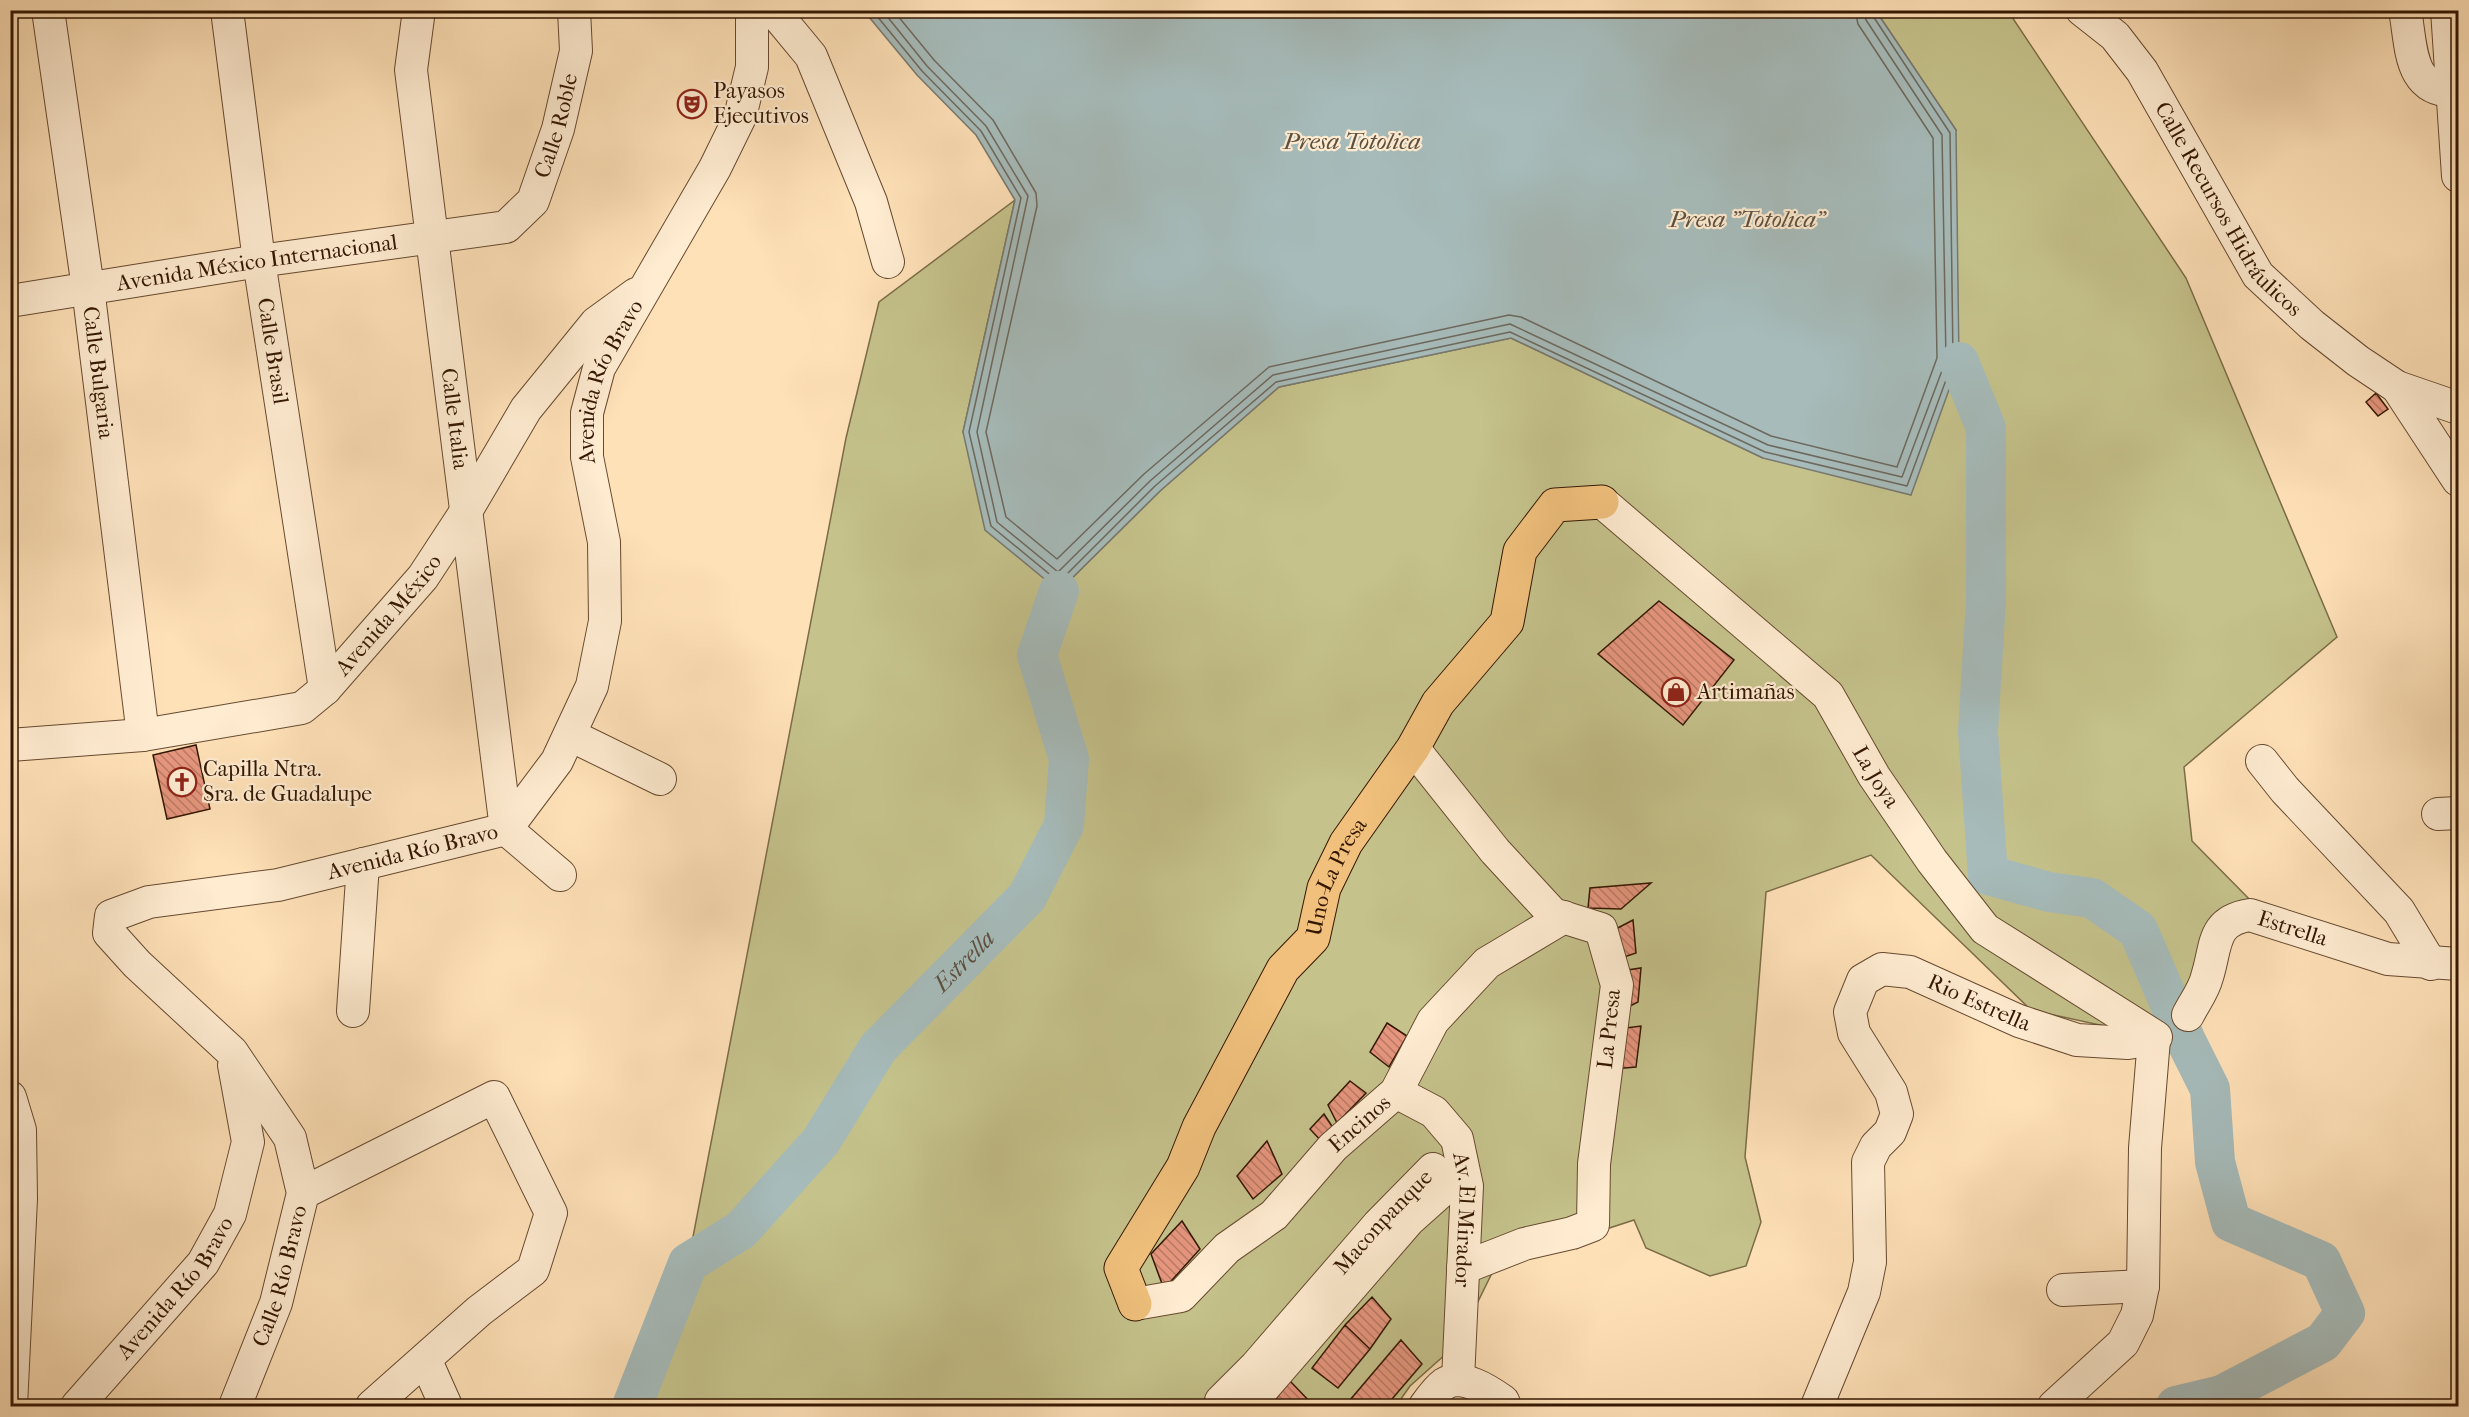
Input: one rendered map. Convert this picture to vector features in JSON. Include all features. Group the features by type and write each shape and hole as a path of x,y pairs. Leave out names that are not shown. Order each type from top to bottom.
{"highway":[{"name":"Uno-La Presa","path":"1135,1304 1121,1268 1183,1167 1199,1127 1282,969 1313,938 1324,888 1346,843 1413,748 1438,703 1507,622 1520,551 1555,505 1602,502"}],"street":[{"name":"Calle Bulgaria","path":"48,10 87,288 143,735"},
{"name":"Calle Brasil","path":"227,10 259,261 325,689"},
{"name":"Calle Italia","path":"419,10 411,70 506,829"},
{"name":"Calle Roble","path":"506,227 533,201 558,129 576,51 574,10"},
{"name":"Avenida Río Bravo","path":"77,1407 202,1263 230,1214 248,1142 232,1052 138,964 109,933 111,916 149,902 278,885 506,829 557,762 592,686 605,621 604,542 587,457 586,413 598,368 715,168 740,117 752,67 752,10"},
{"path":"773,10 811,56 871,202 888,262"},
{"name":"Calle Recursos Hidráulicos","path":"2082,10 2115,36 2142,71 2258,275 2312,325 2358,361 2397,387"},
{"path":"2405,10 2417,72 2424,83 2455,91"},
{"path":"2446,10 2455,91 2458,176"},
{"name":"Avenida México Internacional","path":"10,301 259,261 506,227"},
{"name":"Avenida México","path":"10,745 143,735 302,708 325,689 423,577 465,513 526,409 596,323 646,287"},
{"path":"2397,387 2458,408"},
{"path":"2397,387 2458,480"},
{"name":"La Joya","path":"1602,502 1828,695 1874,776 1932,861 1985,929 2155,1038"},
{"path":"570,735 660,779"},
{"name":"La Presa","path":"1413,748 1496,851 1553,914 1601,928 1617,985 1594,1164 1593,1225 1572,1233 1524,1244 1463,1268"},
{"path":"2262,761 2292,798 2399,911 2445,964"},
{"path":"506,829 560,875"},
{"path":"353,1011 363,864"},
{"name":"Estrella","path":"2188,1015 2207,980 2221,929 2232,918 2250,915 2388,959 2445,964"},
{"name":"Encinos","path":"1135,1304 1181,1296 1227,1248 1274,1215 1333,1147 1396,1092 1433,1021 1487,963 1564,917"},
{"name":"Rio Estrella","path":"1817,1407 1864,1292 1870,1262 1868,1162 1876,1146 1890,1132 1897,1114 1891,1092 1854,1033 1850,1012 1863,980 1882,969 1910,972 2019,1022 2077,1040 2128,1043 2155,1038"},
{"path":"2054,1407 2123,1343 2137,1315 2143,1286 2145,1148 2155,1038"},
{"name":"Calle Río Bravo","path":"232,1052 290,1138 303,1193 276,1303 235,1407"},
{"name":"Av. El Mirador","path":"1396,1092 1434,1112 1456,1139 1467,1186 1458,1380"},
{"path":"10,1097 20,1130 11,1407"},
{"path":"303,1193 494,1097 551,1213 533,1270 479,1311 426,1361 372,1407"},
{"name":"Maconpanque","path":"1225,1407 1221,1401 1256,1366 1378,1225 1433,1169 1447,1186 1409,1220 1248,1407"},
{"path":"2063,1290 2143,1286"},
{"path":"426,1361 447,1407"},
{"path":"1425,1407 1445,1383 1458,1380 1484,1388 1503,1401 1504,1407"}],"shaded area":[{"path":"1876,11 2008,11 2186,278 2337,637 2184,767 2192,841 2257,907 2214,928 2201,1003 2141,1034 2031,1010 1871,855 1766,892 1745,1157 1761,1222 1746,1266 1710,1276 1646,1248 1634,1220 1496,1265 1457,1344 1410,1386 1396,1406 632,1406 688,1263 846,438 879,302 1015,200 963,432 1059,591 1160,491 1279,387 1511,338 1763,458 1956,130"}],"water":[{"name":"Presa \"Totolica\"","path":"864,11 1876,11 1956,130 1959,362 1911,495 1763,458 1511,338 1279,387 1160,491 1059,591 985,530 963,432 1015,200 976,135 917,75"}],"building":[{"path":"2376,393 2388,409 2378,416 2366,402"},
{"name":"Artimañas","path":"1659,601 1734,660 1683,725 1598,654"},
{"name":"Capilla Ntra. Sra. de Guadalupe","path":"196,745 210,809 167,819 153,755"},
{"path":"1651,883 1621,909 1588,908 1590,888"},
{"path":"1633,920 1636,953 1618,959 1612,931"},
{"path":"1641,968 1638,1002 1620,1011 1621,971"},
{"path":"1387,1023 1407,1036 1389,1067 1370,1052"},
{"path":"1641,1026 1636,1067 1613,1069 1610,1030"},
{"path":"1350,1081 1366,1093 1337,1123 1328,1105"},
{"path":"1324,1114 1335,1131 1323,1143 1310,1129"},
{"path":"1267,1141 1282,1174 1253,1199 1237,1176"},
{"path":"1182,1221 1200,1249 1164,1289 1151,1254"},
{"path":"1372,1297 1391,1319 1370,1349 1345,1325"},
{"path":"1345,1325 1370,1349 1338,1388 1312,1368"},
{"path":"1401,1340 1422,1364 1386,1406 1358,1406 1350,1400"},
{"path":"1289,1380 1314,1406 1271,1406"}],"waterway":[{"path":"1959,362 1986,428 1986,599 1978,732 1988,875 2049,892 2092,898 2138,930 2186,1041 2210,1089 2215,1162 2231,1222 2321,1261 2345,1313 2323,1342 2222,1395 2176,1406"},
{"name":"Estrella","path":"632,1406 688,1263 741,1230 821,1141 878,1048 1027,897 1064,825 1069,759 1037,655 1059,591"}],"place":[{"name":"Payasos Ejecutivos","path":"692,104"},
{"name":"Artimañas","path":"1676,692"},
{"name":"Capilla Ntra. Sra. de Guadalupe","path":"182,782"}],"water label":[{"name":"Presa Totolica","path":"1352,141"}]}
